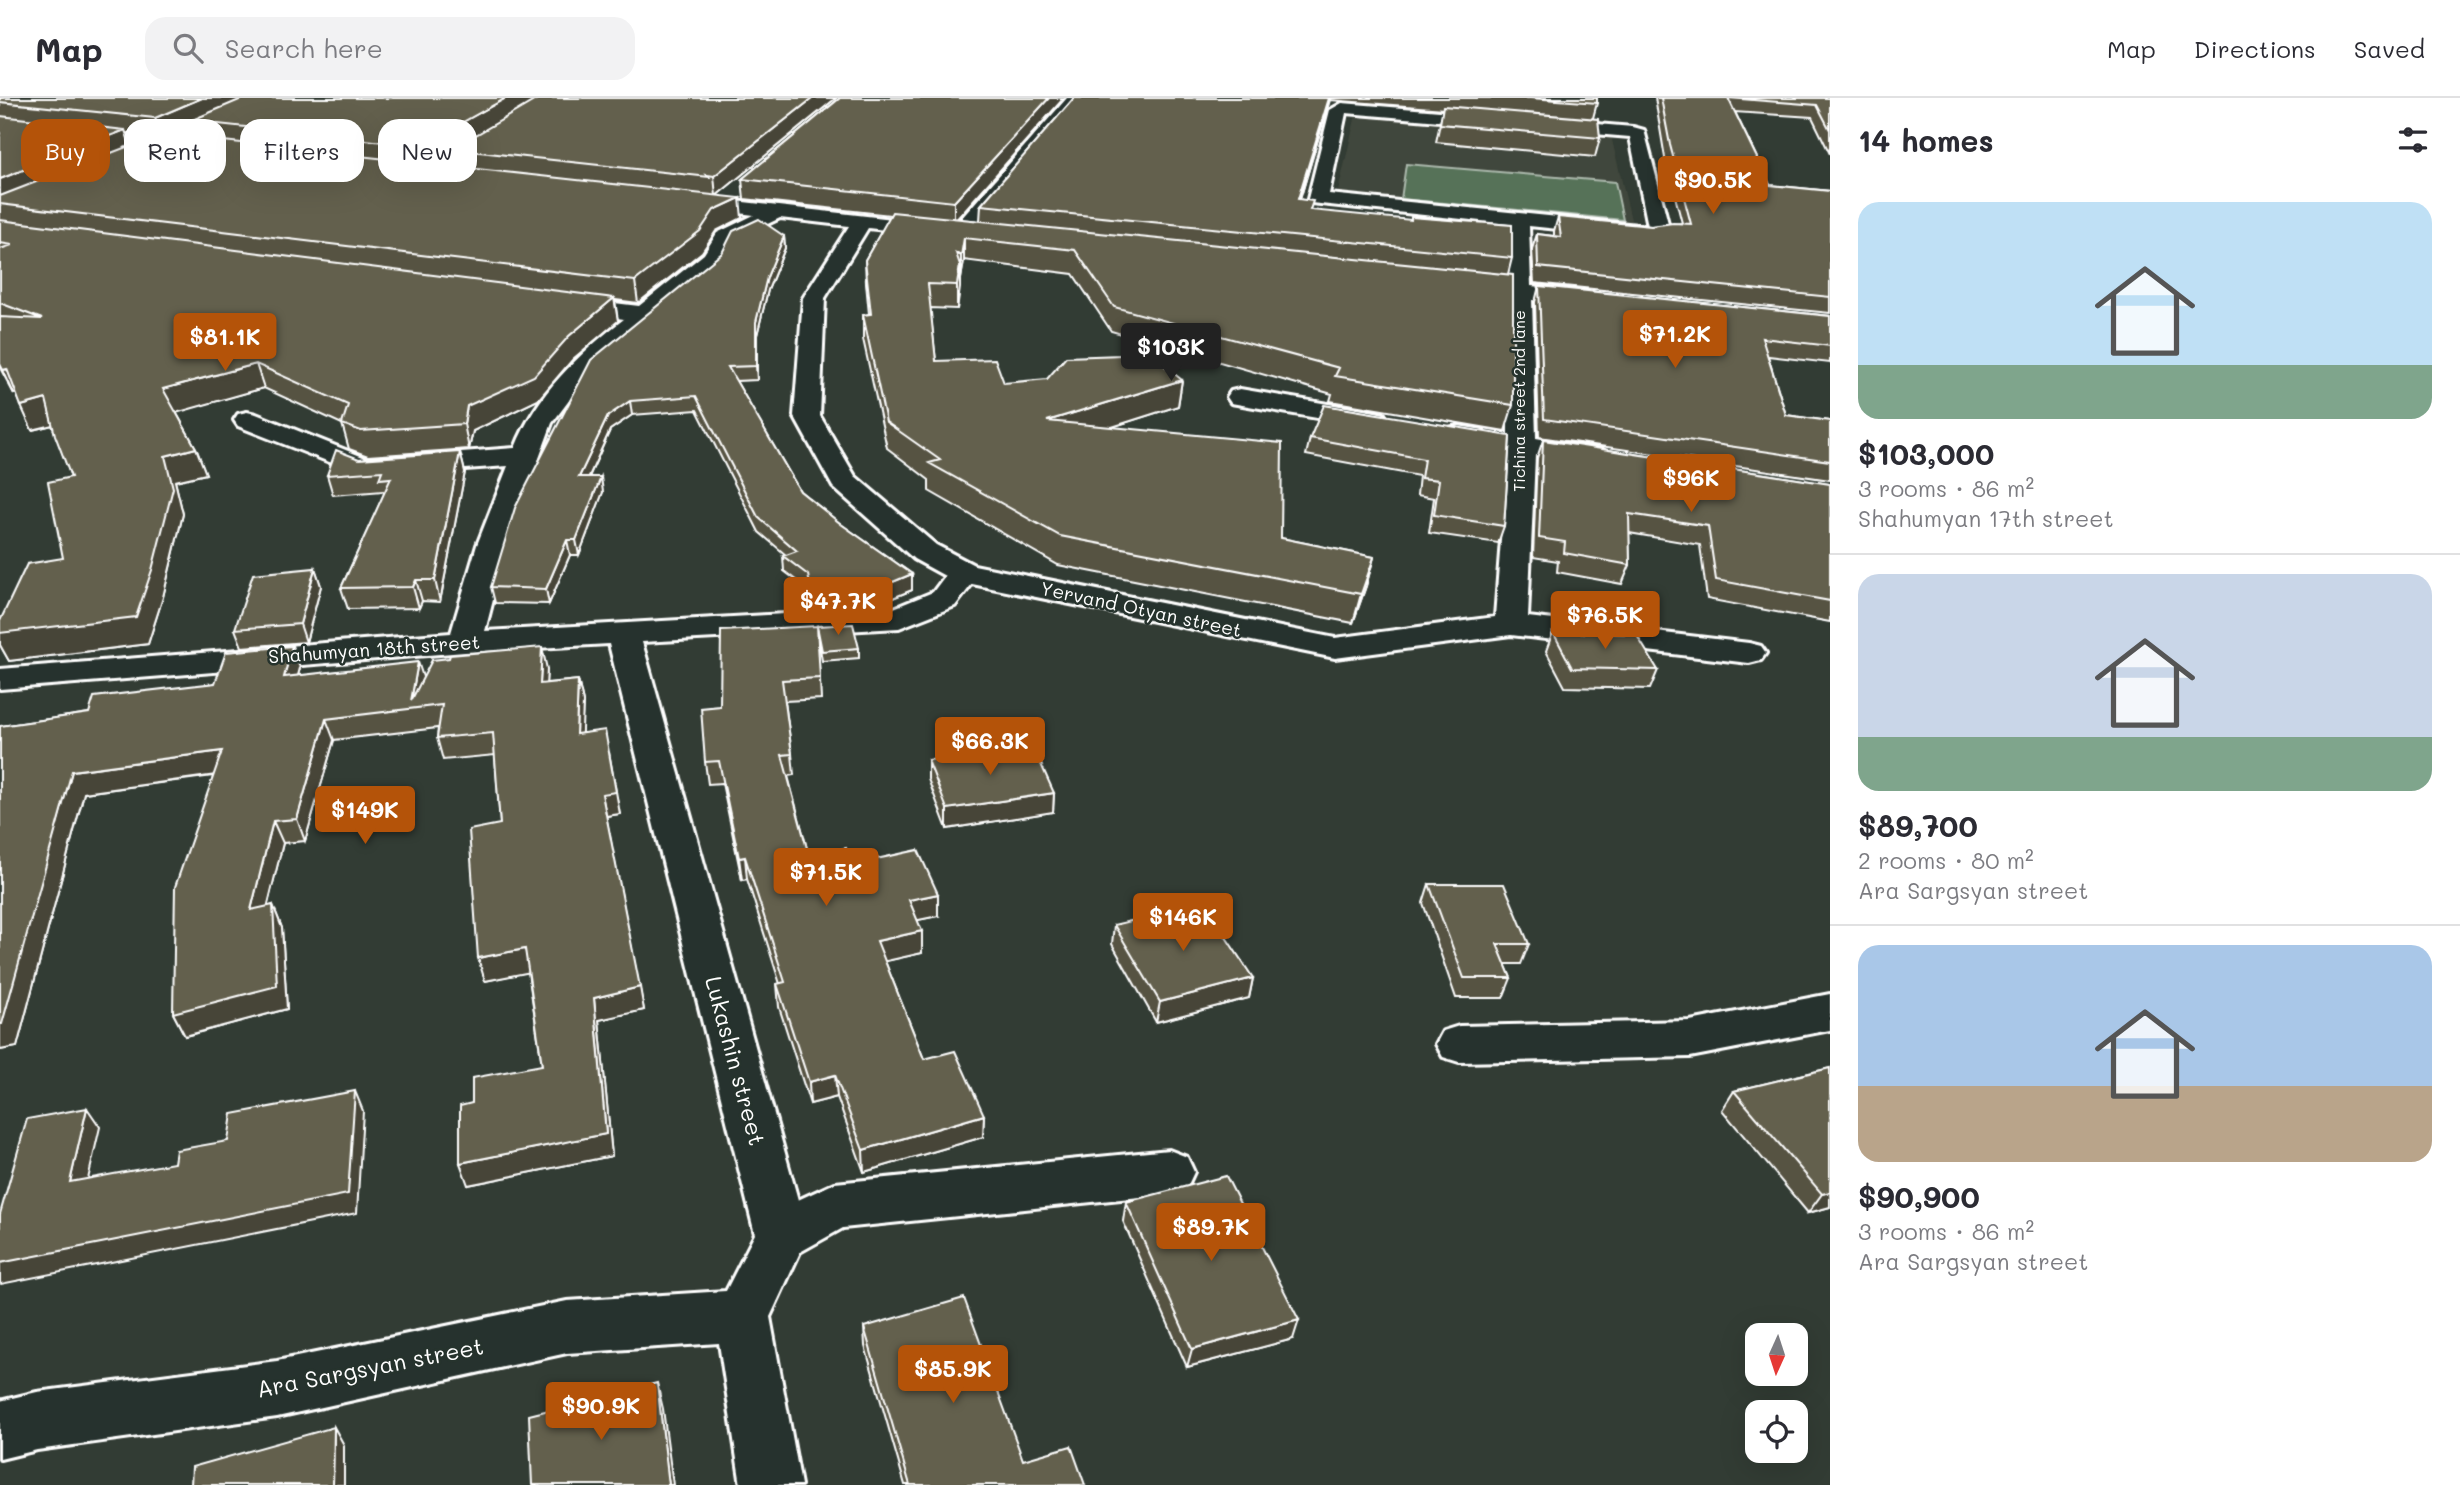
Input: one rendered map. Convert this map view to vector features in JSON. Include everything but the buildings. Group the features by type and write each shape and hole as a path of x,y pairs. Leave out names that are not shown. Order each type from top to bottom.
{"street":[{"path":"477,142 558,98"},
{"path":"960,232 1076,98"},
{"path":"1342,108 1517,116 1638,134 1660,231 1646,232 1519,219 1318,199 1338,110 1342,108"},
{"path":"0,126 124,140"},
{"path":"719,205 739,189"},
{"path":"677,201 987,235"},
{"path":"465,642 492,545 539,422 586,361 713,258 724,237 775,213"},
{"name":"Tichina street 2nd lane","path":"1511,625 1522,446 1519,219"},
{"name":"Yervand Otyan street","path":"862,222 814,298 807,416 843,481 925,552 964,572 1335,648 1511,625 1749,653"},
{"path":"1437,283 1613,301"},
{"path":"548,302 643,314"},
{"path":"1240,397 1616,460"},
{"path":"247,420 365,468 525,456"},
{"name":"Shahumyan 18th street","path":"0,679 465,642 899,618 944,599 964,572"},
{"name":"Lukashin street","path":"623,633 781,1235"},
{"path":"1459,1044 1690,1039 1830,1012"},
{"path":"771,1485 742,1316 781,1235 835,1206 1169,1172"},
{"name":"Ara Sargsyan street","path":"0,1430 37,1421 277,1389 567,1327 742,1316"}],"shaded area":[{"path":"1356,115 1611,136 1632,224 1337,196"}],"green space":[{"path":"1406,164 1615,182 1623,220 1401,199"}]}
